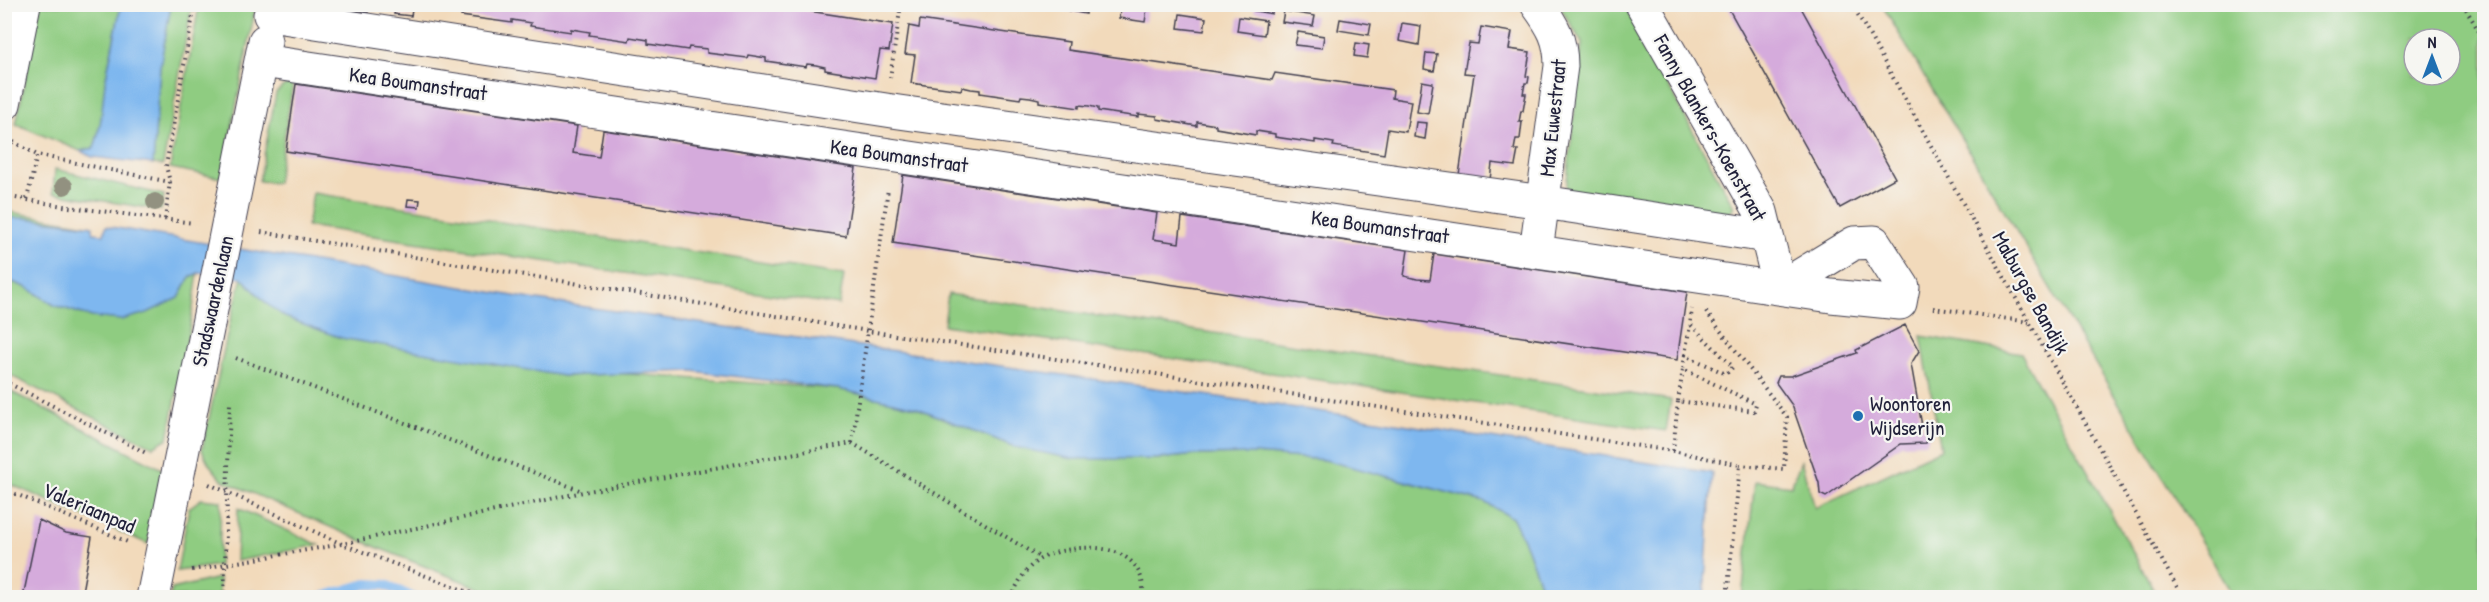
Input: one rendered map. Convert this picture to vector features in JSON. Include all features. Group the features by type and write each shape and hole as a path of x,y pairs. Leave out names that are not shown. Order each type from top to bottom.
{"street":[{"path":"4,104 24,4"},
{"name":"Max Euwestraat","path":"1537,4 1554,27 1561,50 1561,66 1543,202"},
{"name":"Fanny Blankers-Koenstraat","path":"1642,4 1761,212 1780,288"},
{"name":"Kea Boumanstraat","path":"271,10 885,110 1543,202 1767,236"},
{"name":"Stadswaardenlaan","path":"157,576 271,10"},
{"name":"Kea Boumanstraat","path":"262,61 1536,251 1696,287 1780,288 1900,303"},
{"path":"1536,251 1543,202"},
{"path":"1780,288 1854,243 1874,242 1903,287 1900,303"}],"path":[{"path":"165,219 170,182 166,166 195,4"},
{"path":"885,110 901,4"},
{"name":"Malburgse Bandijk","path":"1852,4 2183,597"},
{"path":"2463,4 2484,40"},
{"path":"4,137 37,155 170,182"},
{"path":"27,199 37,155"},
{"path":"852,443 893,155"},
{"path":"4,196 165,219 227,235 1784,470 1787,417 1696,287"},
{"path":"1672,452 1696,287"},
{"path":"1900,303 2030,322"},
{"path":"1685,356 1726,374 1732,367 1690,324"},
{"path":"231,367 231,356 583,492"},
{"path":"1678,401 1754,411 1756,404 1683,369"},
{"path":"4,381 178,470 342,544 484,597"},
{"path":"224,597 230,401"},
{"path":"157,576 342,544 583,492 852,443 1041,558"},
{"path":"1727,597 1740,465"},
{"name":"Valeriaanpad","path":"4,489 157,576"},
{"path":"1012,597 1017,582 1041,558 1077,547 1109,549 1127,557 1141,574 1143,597"}],"green space":[{"path":"40,5 121,5 105,83 103,117 94,148 80,151 16,124"},
{"path":"171,5 192,5 163,165 153,164 160,66"},
{"path":"199,5 256,5 222,178 170,168"},
{"path":"1559,5 1624,5 1734,207 1720,223 1565,198 1582,43"},
{"path":"1882,5 2484,5 2484,597 2234,597"},
{"path":"293,83 277,183 259,181 276,93 283,86"},
{"path":"55,169 164,195 161,210 53,193"},
{"path":"313,193 844,275 839,305 307,226"},
{"path":"4,211 93,226 5,218"},
{"path":"198,273 168,438 153,447 5,373 4,279 28,288 54,305 92,317 179,298 189,278"},
{"path":"242,278 267,304 563,376 614,373 838,389 915,407 1015,447 1156,459 1197,455 1255,454 1325,460 1484,502 1513,518 1545,597 502,597 376,547 222,480 209,464 202,450"},
{"path":"948,294 1671,400 1666,431 944,325"},
{"path":"1921,336 2021,353 2158,597 1742,597 1755,481 1791,486 1801,461 1815,508 1941,449"},
{"path":"4,388 162,469 148,544 5,482"},
{"path":"201,499 221,501 219,565 177,571 189,508"},
{"path":"238,508 319,545 236,561"},
{"path":"219,578 219,597 170,597 172,589"}],"water":[{"path":"121,5 171,5 160,67 153,164 92,157 80,151 94,148 97,140 105,83"},
{"path":"4,218 93,226 93,233 104,234 106,226 537,300 1339,414 1712,473 1704,597 1545,597 1513,518 1484,502 1325,460 1255,454 1197,455 1156,459 1073,459 1015,447 915,407 838,389 692,371 563,376 341,338 285,317 267,304 242,278 198,273 189,278 179,298 147,313 121,320 92,317 54,305 28,288 5,279"}],"building":[{"path":"338,4 370,4 368,12 337,7"},
{"path":"396,4 413,4 411,16 394,14"},
{"path":"463,4 763,4 893,24 889,51 880,50 875,78 825,70 825,67 816,65 807,64 806,67 766,61 766,58 748,55 747,58 707,53 707,49 689,47 688,50 648,44 648,40 630,37 629,41 589,35 590,32 571,29 571,32 530,26 531,23 512,20 512,23 461,16"},
{"path":"1061,4 1087,4 1086,14 1060,9"},
{"path":"1255,4 1273,4 1272,14 1254,11"},
{"path":"1726,4 1799,4 1895,178 1840,208"},
{"path":"1121,5 1147,9 1145,22 1119,18"},
{"path":"1177,5 1202,5 1202,9"},
{"path":"1284,11 1315,16 1313,26 1282,22"},
{"path":"1180,14 1206,18 1204,31 1178,28"},
{"path":"1239,17 1266,21 1264,35 1237,31"},
{"path":"1340,19 1371,24 1369,35 1338,30"},
{"path":"920,20 1069,42 1068,50 1272,80 1275,73 1393,90 1392,98 1411,101 1406,132 1388,129 1384,154 1333,146 1334,143 1315,140 1315,143 1275,137 1275,134 1256,131 1256,135 1197,122 1197,126 1157,119 1157,116 1138,114 1138,117 1098,111 1098,108 1089,106 1079,105 1079,108 1039,102 1039,99 1030,97 1021,96 1020,99 980,93 980,90 962,87 961,90 911,83 915,55 905,54 909,26 919,28"},
{"path":"1402,23 1421,26 1419,45 1399,41"},
{"path":"1481,27 1512,32 1509,49 1530,52 1526,76 1529,77 1528,83 1525,83 1523,94 1526,94 1519,122 1522,122 1520,139 1516,139 1514,150 1518,150 1515,166 1492,163 1490,180 1459,175 1474,74 1464,73 1469,43 1478,44"},
{"path":"1298,32 1324,36 1322,48 1295,45"},
{"path":"1356,43 1369,45 1367,58 1354,56"},
{"path":"1426,53 1437,54 1434,71 1424,69"},
{"path":"1422,81 1433,83 1428,114 1417,112"},
{"path":"296,84 577,126 573,153 599,157 603,130 856,168 846,236 286,151"},
{"path":"1416,122 1427,123 1425,139 1414,137"},
{"path":"903,175 1157,213 1153,239 1179,243 1182,217 1408,250 1404,276 1417,279 1430,280 1434,254 1687,292 1677,360 893,243"},
{"path":"408,199 420,200 419,207 407,206"},
{"name":"Woontoren Wijdserijn","path":"1905,325 1919,351 1911,364 1922,426 1929,436 1926,443 1901,444 1826,497 1820,494 1819,483 1792,405 1776,383 1779,376 1791,376 1857,353 1856,350"},
{"path":"39,520 66,533 92,537 81,597 23,597"}],"waterway":[{"path":"319,598 366,584 386,585 414,598"},
{"path":"254,595 264,598"}],"place":[{"name":"Woontoren Wijdserijn","path":"1858,416"}]}
